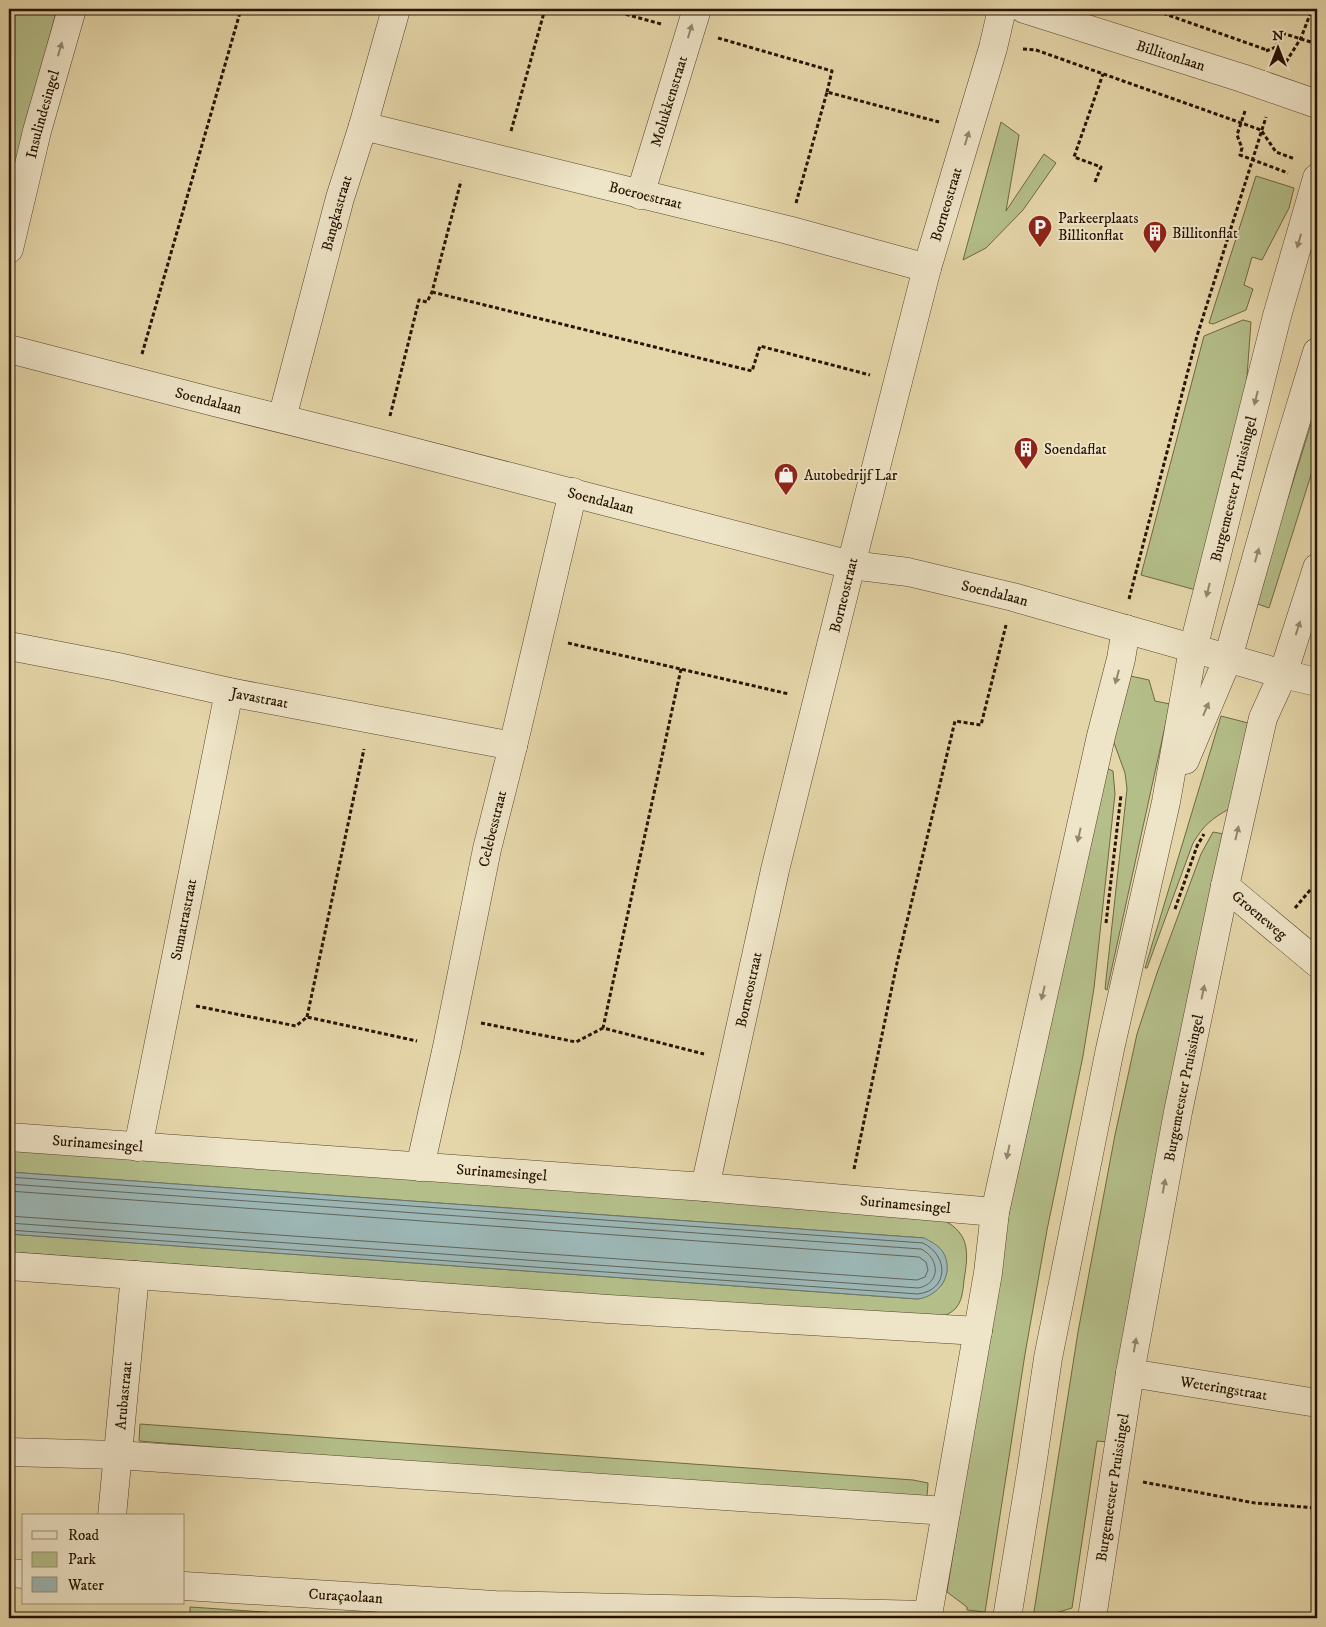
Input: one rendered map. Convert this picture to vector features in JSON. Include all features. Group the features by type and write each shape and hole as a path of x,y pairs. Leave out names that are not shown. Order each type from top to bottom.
{"street":[{"name":"Insulindesingel","path":"9,249 37,131 72,9"},
{"name":"Bangkastraat","path":"282,418 340,198 363,126 396,9"},
{"name":"Borneostraat","path":"705,1187 775,870 851,565 927,268 993,48 1002,9"},
{"name":"Billitonlaan","path":"1024,9 1317,104"},
{"name":"Molukkenstraat","path":"640,195 694,19"},
{"name":"Boeroestraat","path":"363,126 788,230 927,268"},
{"name":"Burgemeester Pruissingel","path":"1007,1618 1048,1358 1110,1049 1166,802 1193,649 1277,316 1304,171"},
{"name":"Soendalaan","path":"9,349 851,565 908,572 1013,597 1193,649 1317,682"},
{"name":"Burgemeester Pruissingel","path":"1166,802 1228,658 1317,352"},
{"name":"Celebesstraat","path":"420,1167 447,1047 487,849 572,492"},
{"name":"Burgemeester Pruissingel","path":"1092,1618 1130,1373 1178,1112 1224,886 1263,718 1283,674 1317,568"},
{"path":"9,1452 117,1455 946,1511 988,1273 995,1212 1097,756 1121,659 1126,629"},
{"name":"Javastraat","path":"9,646 118,667 229,692 513,746"},
{"name":"Sumatrastraat","path":"138,1147 229,692"},
{"name":"Groeneweg","path":"1224,886 1317,963"},
{"name":"Surinamesingel","path":"9,1137 705,1187 995,1212"},
{"path":"9,1266 608,1309 978,1331"},
{"name":"Arubastraat","path":"112,1514 135,1276"},
{"name":"Weteringstraat","path":"1130,1373 1317,1403"},
{"name":"Curaçaolaan","path":"185,1586 495,1604 872,1616 928,1615 946,1511"},
{"path":"9,1572 22,1574"}],"path":[{"path":"134,381 241,9"},
{"path":"502,161 545,9"},
{"path":"607,9 654,22 694,19 832,72 788,230"},
{"path":"1151,9 1266,50 1276,47 1282,33 1317,44"},
{"path":"1301,38 1312,9"},
{"path":"1036,50 1261,130 1276,152 1304,171"},
{"path":"1265,56 1266,50"},
{"path":"1095,182 1101,167 1074,157 1103,74"},
{"path":"1126,629 1129,597 1197,336 1253,161 1261,130 1276,90"},
{"path":"827,92 969,130"},
{"path":"1247,107 1237,135 1242,148 1240,156 1253,161 1304,171"},
{"path":"383,444 419,300 427,302 432,292 468,153"},
{"path":"432,292 752,371 760,346 898,382"},
{"path":"848,1199 897,963 955,721 981,725 1013,597"},
{"path":"539,636 818,700"},
{"path":"603,1028 681,669"},
{"path":"167,1000 296,1026 306,1017 371,719"},
{"path":"306,1017 447,1047"},
{"path":"453,1017 576,1042 603,1028 733,1061"},
{"path":"1115,1470 1137,1474 1136,1481 1255,1504 1317,1508"}],"green space":[{"path":"9,9 57,9 9,191"},
{"path":"1001,122 1019,135 1006,211 1044,154 1056,163 1023,210 986,248 963,260"},
{"path":"1256,176 1294,188 1289,208 1262,260 1252,257 1244,285 1253,289 1246,310 1213,324 1209,323"},
{"path":"1243,320 1251,322 1246,390 1219,490 1196,590 1141,575 1204,336"},
{"path":"1317,405 1317,456 1269,608 1255,603"},
{"path":"1126,675 1149,680 1155,701 1170,704 1107,990 1105,989 1127,789 1125,773 1113,740"},
{"path":"1221,716 1252,724 1229,809 1208,823 1193,843 1147,968 1145,968"},
{"path":"1106,768 1113,771 1115,794 1094,988 1083,1056 1047,1230 1025,1354 985,1612 967,1610 967,1607 947,1592 1016,1160"},
{"path":"1213,832 1224,834 1171,1091 1168,1093 1108,1442 1097,1441 1072,1608 1046,1616 1046,1618 1033,1618 1078,1332 1115,1135 1137,1034 1157,973 1201,854"},
{"path":"9,1150 937,1217 948,1222 961,1235 965,1242 967,1259 961,1300 955,1309 946,1315 930,1319 9,1252 9,1234 918,1299 941,1286 946,1277 947,1270 924,1238 9,1172"},
{"path":"140,1424 913,1480 928,1483 927,1497 338,1457 139,1441"},
{"path":"190,1607 279,1613 281,1618 190,1618"}],"water":[{"path":"9,1172 924,1238 932,1242 943,1252 947,1268 946,1275 939,1288 926,1297 918,1299 9,1234"}],"place":[{"name":"Parkeerplaats Billitonflat","path":"1040,248"},
{"name":"Billitonflat","path":"1155,254"},
{"name":"Soendaflat","path":"1026,470"},
{"name":"Autobedrijf Lar","path":"786,496"}]}
